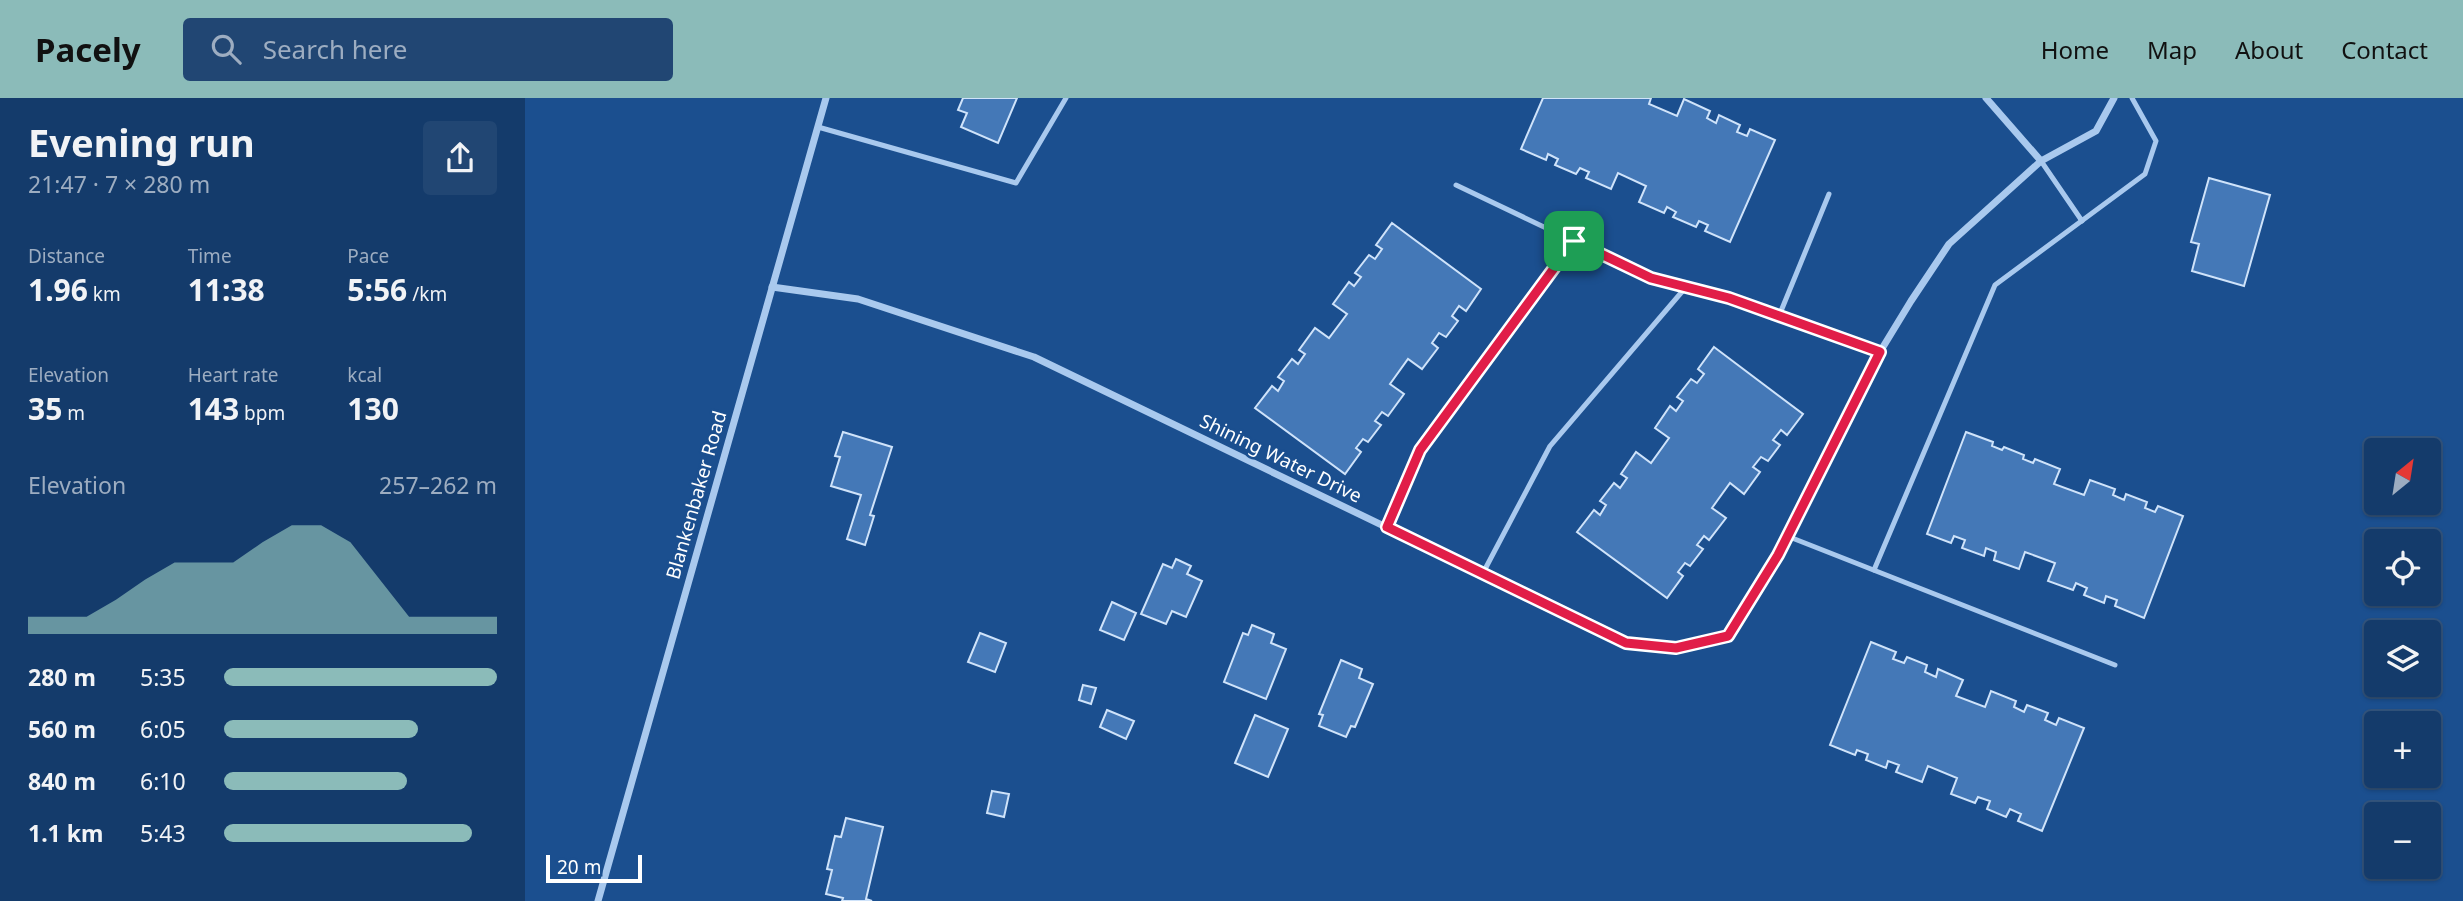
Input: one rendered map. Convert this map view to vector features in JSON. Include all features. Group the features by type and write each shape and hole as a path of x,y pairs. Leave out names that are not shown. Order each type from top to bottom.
{"street":[{"name":"Blankenbaker Road","path":"598,901 826,98"},
{"path":"1986,98 2041,161"},
{"name":"Shining Water Drive","path":"772,288 857,299 1034,357 1626,643 1676,648 1728,636 1787,536 1880,352 1949,244 2041,161 2096,131 2114,98"}],"lane":[{"path":"818,127 1016,183 1066,98"},
{"path":"1874,570 1995,285 2145,174 2156,141 2132,98"},
{"path":"2041,161 2082,221"},
{"path":"1456,185 1651,278 1729,298 1880,352"},
{"path":"1779,316 1829,194"},
{"path":"1387,527 1420,450 1574,241"},
{"path":"1483,573 1550,446 1686,287"},
{"path":"1787,536 2115,665"}],"building":[{"path":"963,98 1017,98 998,143 961,127 967,113 958,110"},
{"path":"1543,98 1651,98 1649,104 1677,116 1684,99 1710,111 1707,118 1716,123 1719,115 1740,125 1737,132 1747,136 1750,129 1775,140 1730,242 1705,231 1708,225 1699,221 1696,227 1673,217 1676,212 1667,207 1664,213 1639,202 1646,186 1618,173 1611,189 1586,178 1589,172 1580,168 1576,174 1555,165 1558,159 1548,154 1546,160 1521,149"},
{"path":"2209,178 2270,195 2244,286 2192,271 2199,244 2191,242"},
{"path":"1392,223 1481,289 1466,311 1459,306 1452,316 1458,321 1446,337 1439,333 1432,343 1438,348 1422,369 1408,359 1390,384 1404,394 1388,416 1382,412 1375,421 1381,425 1368,442 1363,439 1356,448 1361,452 1345,474 1255,408 1272,386 1278,391 1284,381 1278,377 1292,359 1298,364 1305,354 1299,350 1315,328 1329,338 1347,314 1333,304 1349,282 1354,286 1361,277 1355,273 1369,255 1375,259 1382,249 1376,245"},
{"path":"1714,347 1803,414 1787,435 1781,430 1773,440 1780,445 1768,461 1761,457 1753,467 1760,472 1744,494 1730,483 1712,508 1726,518 1709,540 1704,536 1697,545 1703,549 1690,566 1685,563 1678,572 1683,576 1667,598 1577,532 1594,510 1600,515 1606,505 1600,501 1614,483 1620,488 1627,478 1621,474 1636,452 1651,463 1669,438 1655,428 1670,406 1676,411 1683,401 1677,397 1691,379 1697,383 1704,374 1698,369"},
{"path":"843,432 892,447 870,515 874,516 865,545 847,539 861,495 831,486 840,457 835,456"},
{"path":"1966,432 1993,442 1992,446 2002,450 2004,447 2024,455 2023,459 2033,463 2035,459 2060,469 2054,484 2084,495 2090,480 2115,489 2113,495 2124,500 2126,494 2147,502 2145,508 2155,512 2158,506 2183,516 2144,618 2115,606 2117,600 2106,596 2104,603 2084,595 2087,588 2076,583 2073,590 2048,581 2055,563 2025,552 2019,569 1994,560 1996,552 1986,548 1984,556 1962,548 1965,540 1954,536 1951,543 1927,534"},
{"path":"1176,559 1191,566 1187,574 1202,581 1186,617 1172,611 1166,624 1141,614 1163,564 1172,568"},
{"path":"1112,602 1136,613 1124,640 1100,630"},
{"path":"1252,625 1274,634 1271,643 1286,649 1266,699 1224,682 1243,633 1248,635"},
{"path":"980,633 1006,643 995,672 968,662"},
{"path":"1871,642 1896,652 1893,659 1904,663 1907,657 1927,665 1925,672 1936,677 1938,669 1963,680 1956,696 1985,707 1991,691 2016,701 2014,707 2024,712 2027,705 2048,713 2045,720 2056,725 2059,718 2084,728 2042,831 2018,821 2021,814 2010,809 2006,817 1987,809 1990,801 1978,797 1975,803 1951,794 1957,778 1928,766 1922,782 1896,772 1899,765 1888,761 1886,768 1866,760 1868,754 1857,750 1855,755 1830,745"},
{"path":"1341,660 1362,669 1359,678 1373,684 1355,727 1351,726 1346,737 1319,726 1323,715 1319,714"},
{"path":"1083,685 1096,688 1091,704 1079,700"},
{"path":"1107,710 1134,721 1126,739 1100,727"},
{"path":"1255,715 1288,729 1268,777 1235,763"},
{"path":"992,791 1009,794 1004,817 987,813"},
{"path":"846,818 883,827 866,899 872,901 842,901 843,898 826,894 832,870 827,869 835,836 841,837"}],"route":[{"path":"1574,241 1651,278 1729,298 1880,352 1778,555 1728,636 1676,648 1626,643 1387,527 1420,450 1574,241"}]}
